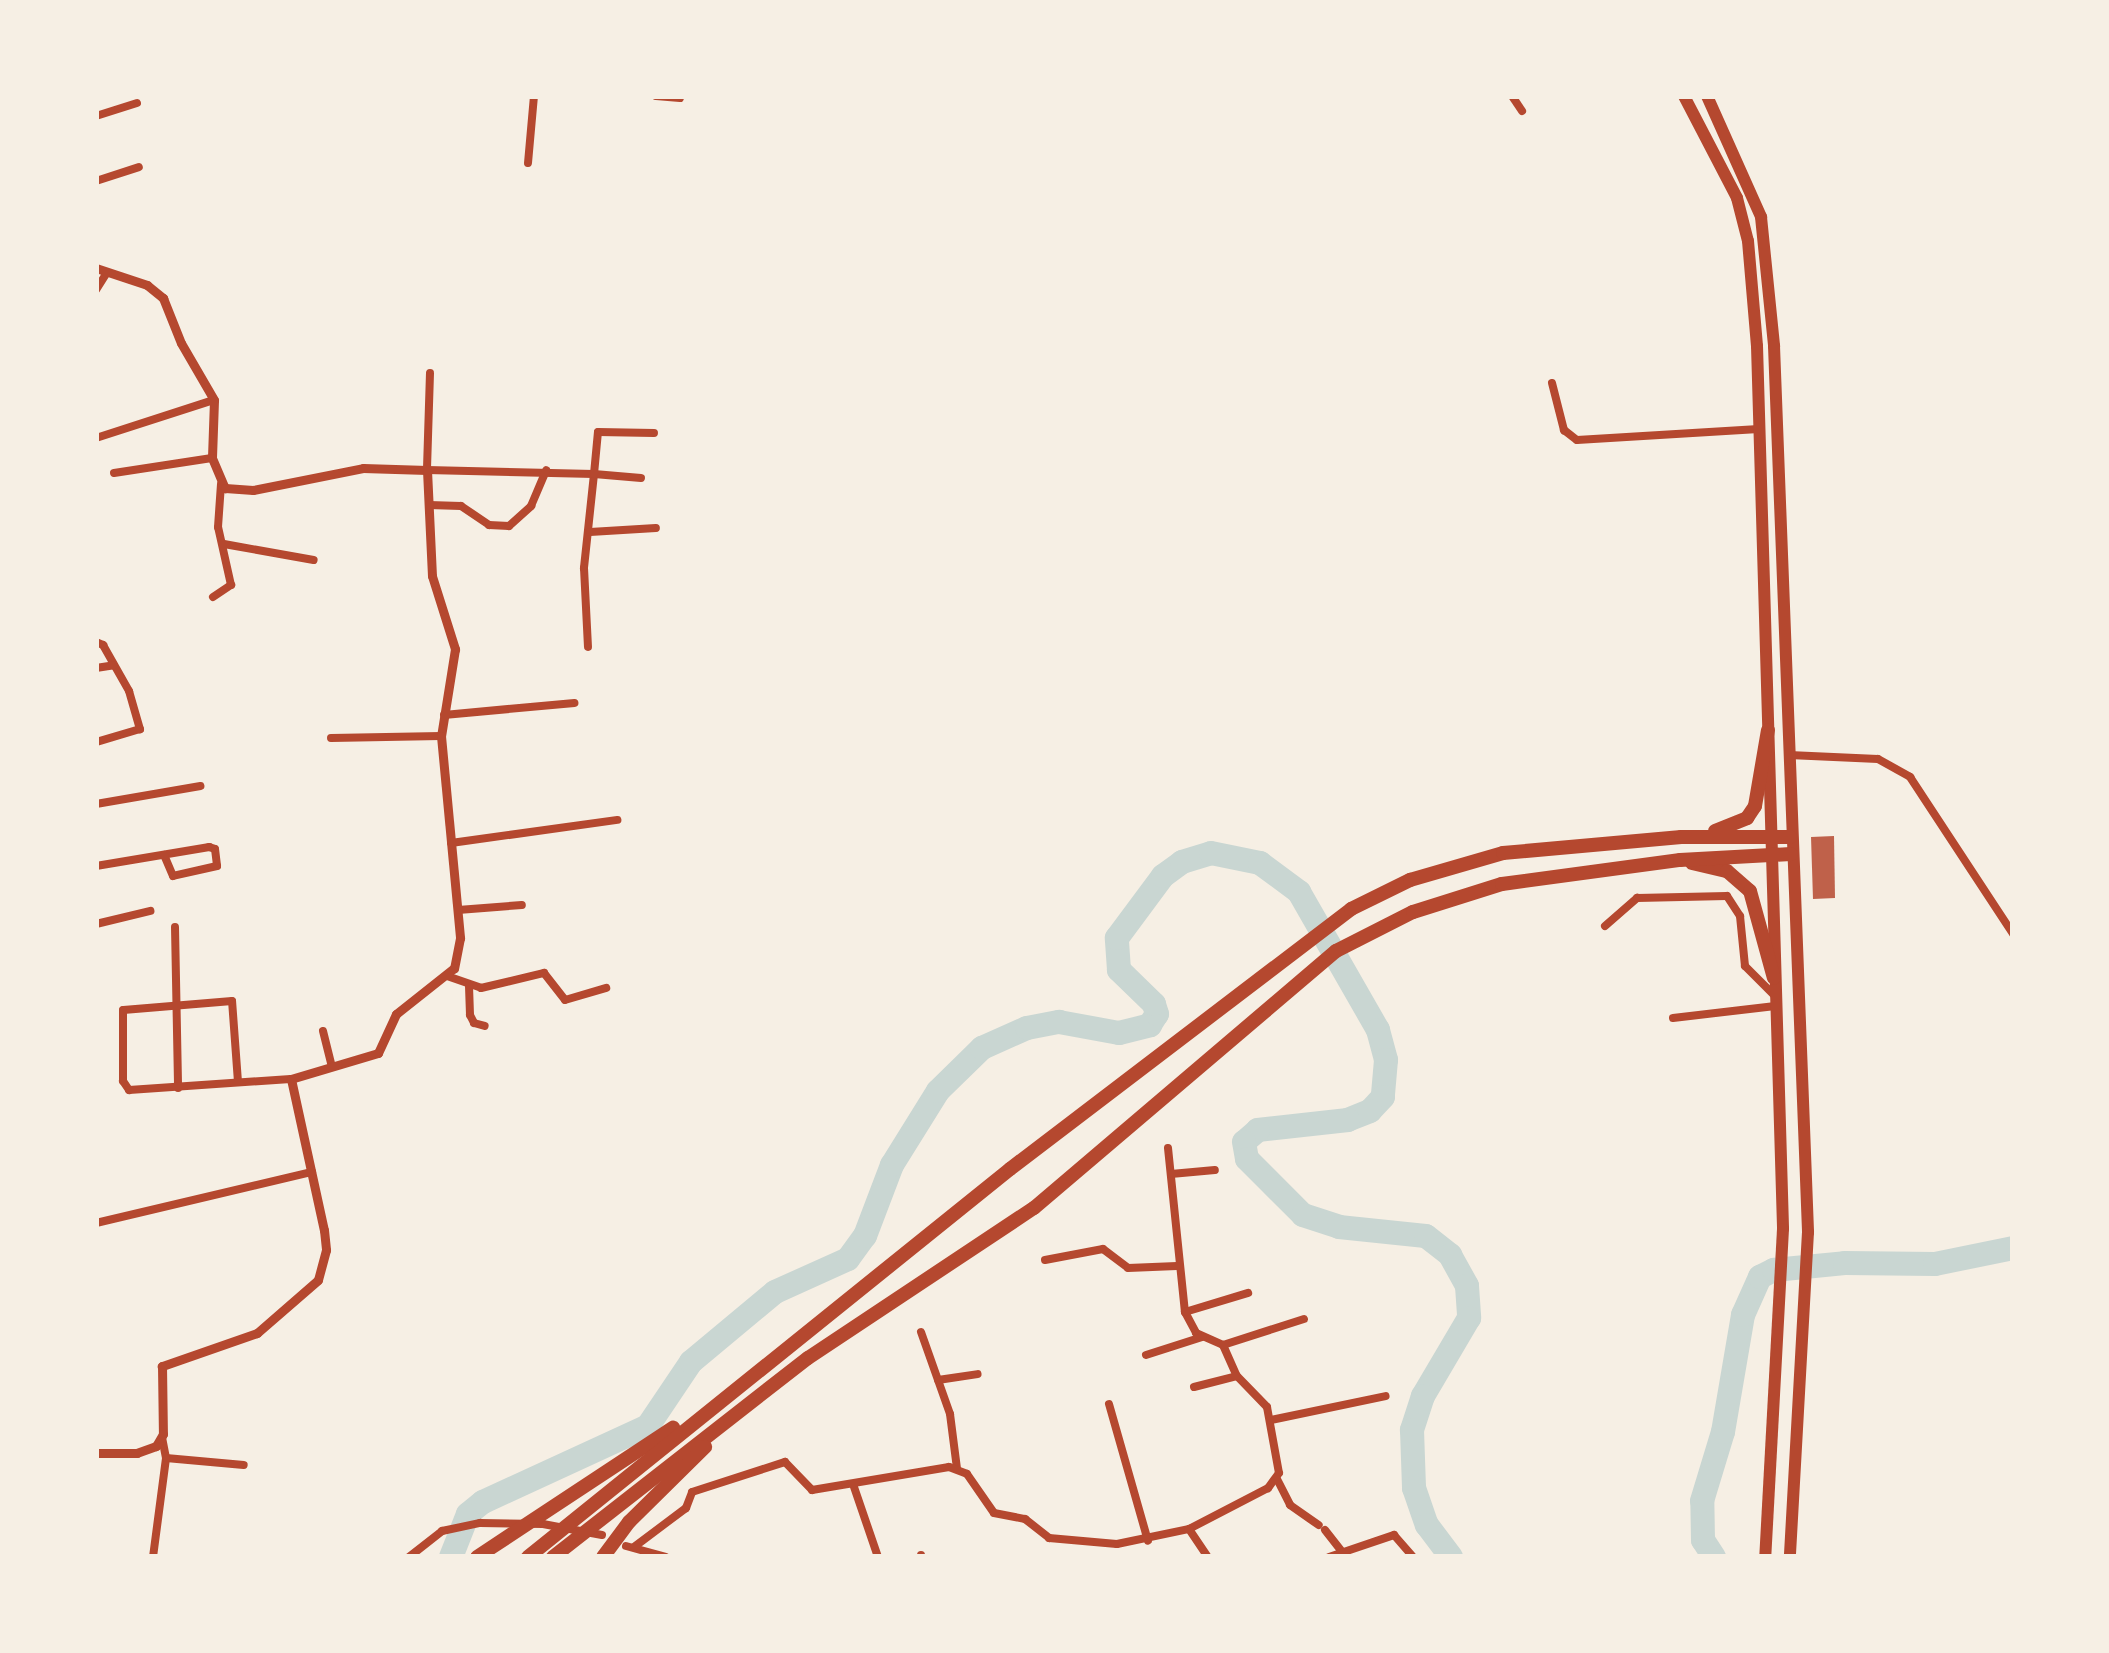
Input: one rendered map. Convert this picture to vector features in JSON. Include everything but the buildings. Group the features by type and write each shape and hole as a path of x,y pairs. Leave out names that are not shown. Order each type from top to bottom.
{"highway":[{"path":"1684,96 1737,198 1748,241 1759,429 1784,1229 1766,1557"},
{"path":"1707,96 1747,176 1767,252 1808,1232 1790,1557"},
{"path":"553,1557 725,1394 1275,963 1351,910 1409,880 1480,858 1730,828 1748,818 1760,788 1768,730"},
{"path":"1681,837 1790,836"},
{"path":"527,1557 1034,1208 1289,986 1373,932 1413,912 1502,884 1680,860 1791,854"},
{"path":"1680,860 1726,871 1750,891 1774,978"},
{"path":"477,1557 725,1394"},
{"path":"603,1557 628,1522 751,1402"}],"street":[{"path":"528,163 534,96"},
{"path":"656,96 680,98"},
{"path":"1512,96 1522,111"},
{"path":"96,116 137,103"},
{"path":"96,181 139,167"},
{"path":"96,290 101,271 159,292 214,400 212,458 221,484 218,519 231,585 213,597"},
{"path":"238,1082 232,1001 128,1007 121,1014 126,1088 178,1088 291,1079 378,1053 397,1014 447,976 459,960 441,736 455,649 432,577 427,470 430,373"},
{"path":"1552,383 1564,430 1577,440 1759,429"},
{"path":"96,438 214,400"},
{"path":"588,647 584,568 601,428 654,433"},
{"path":"114,473 212,458"},
{"path":"221,484 253,490 362,468 546,470 641,478"},
{"path":"428,505 460,506 489,525 508,526 530,506 546,470"},
{"path":"590,532 656,528"},
{"path":"223,544 314,560"},
{"path":"96,643 104,645 140,729 96,742"},
{"path":"96,668 114,665"},
{"path":"444,715 574,703"},
{"path":"331,738 441,736"},
{"path":"1789,755 1878,759 1910,777 2013,934"},
{"path":"96,804 200,786"},
{"path":"449,843 617,820"},
{"path":"96,866 164,855 213,848 218,866 173,875 164,855"},
{"path":"1605,926 1637,898 1727,896 1740,916 1745,966 1775,1000"},
{"path":"458,910 521,905"},
{"path":"96,924 150,911"},
{"path":"175,927 178,1088"},
{"path":"447,976 469,986 492,987 544,973 563,1000 606,988"},
{"path":"469,986 470,1016 474,1023 485,1026"},
{"path":"1672,1018 1775,1000"},
{"path":"323,1031 332,1067"},
{"path":"153,1557 166,1458 162,1366 256,1333 318,1280 326,1250 291,1079"},
{"path":"1168,1148 1185,1312 1203,1336 1223,1345 1237,1376 1263,1400 1271,1420 1277,1479 1290,1505 1322,1527 1342,1552"},
{"path":"1171,1174 1215,1170"},
{"path":"96,1223 312,1172"},
{"path":"1046,1260 1103,1249 1128,1268 1177,1266"},
{"path":"1185,1312 1248,1293"},
{"path":"1223,1345 1304,1319"},
{"path":"921,1332 950,1414 957,1469"},
{"path":"1146,1355 1203,1336"},
{"path":"938,1380 978,1374"},
{"path":"1194,1387 1237,1376"},
{"path":"1271,1420 1385,1396"},
{"path":"1109,1404 1148,1541"},
{"path":"96,1454 137,1453 162,1438"},
{"path":"166,1458 244,1465"},
{"path":"666,1557 630,1546 686,1508 692,1492 781,1462 790,1463 812,1490 957,1469 967,1474 994,1513 1025,1519 1049,1538 1094,1544 1148,1541 1190,1529 1277,1479"},
{"path":"853,1484 878,1557"},
{"path":"409,1557 442,1531 480,1523 543,1523 602,1535"},
{"path":"1190,1529 1208,1557"},
{"path":"1329,1557 1394,1535 1413,1557"}],"waterway":[{"path":"451,1557 468,1514 483,1502 648,1426 691,1362 775,1292 848,1259 865,1236 892,1165 938,1091 982,1048 1027,1028 1059,1022 1119,1033 1150,1025 1157,1014 1154,1004 1119,970 1117,938 1163,876 1182,862 1211,853 1260,863 1299,892 1378,1030 1386,1060 1383,1097 1370,1111 1348,1120 1258,1130 1244,1142 1247,1159 1303,1215 1339,1227 1426,1236 1450,1255 1467,1286 1469,1318 1423,1396 1412,1430 1414,1488 1427,1525 1451,1557"},
{"path":"1714,1557 1703,1540 1702,1501 1723,1432 1743,1315 1760,1277 1774,1270 1845,1263 1935,1264 2013,1248"}]}
